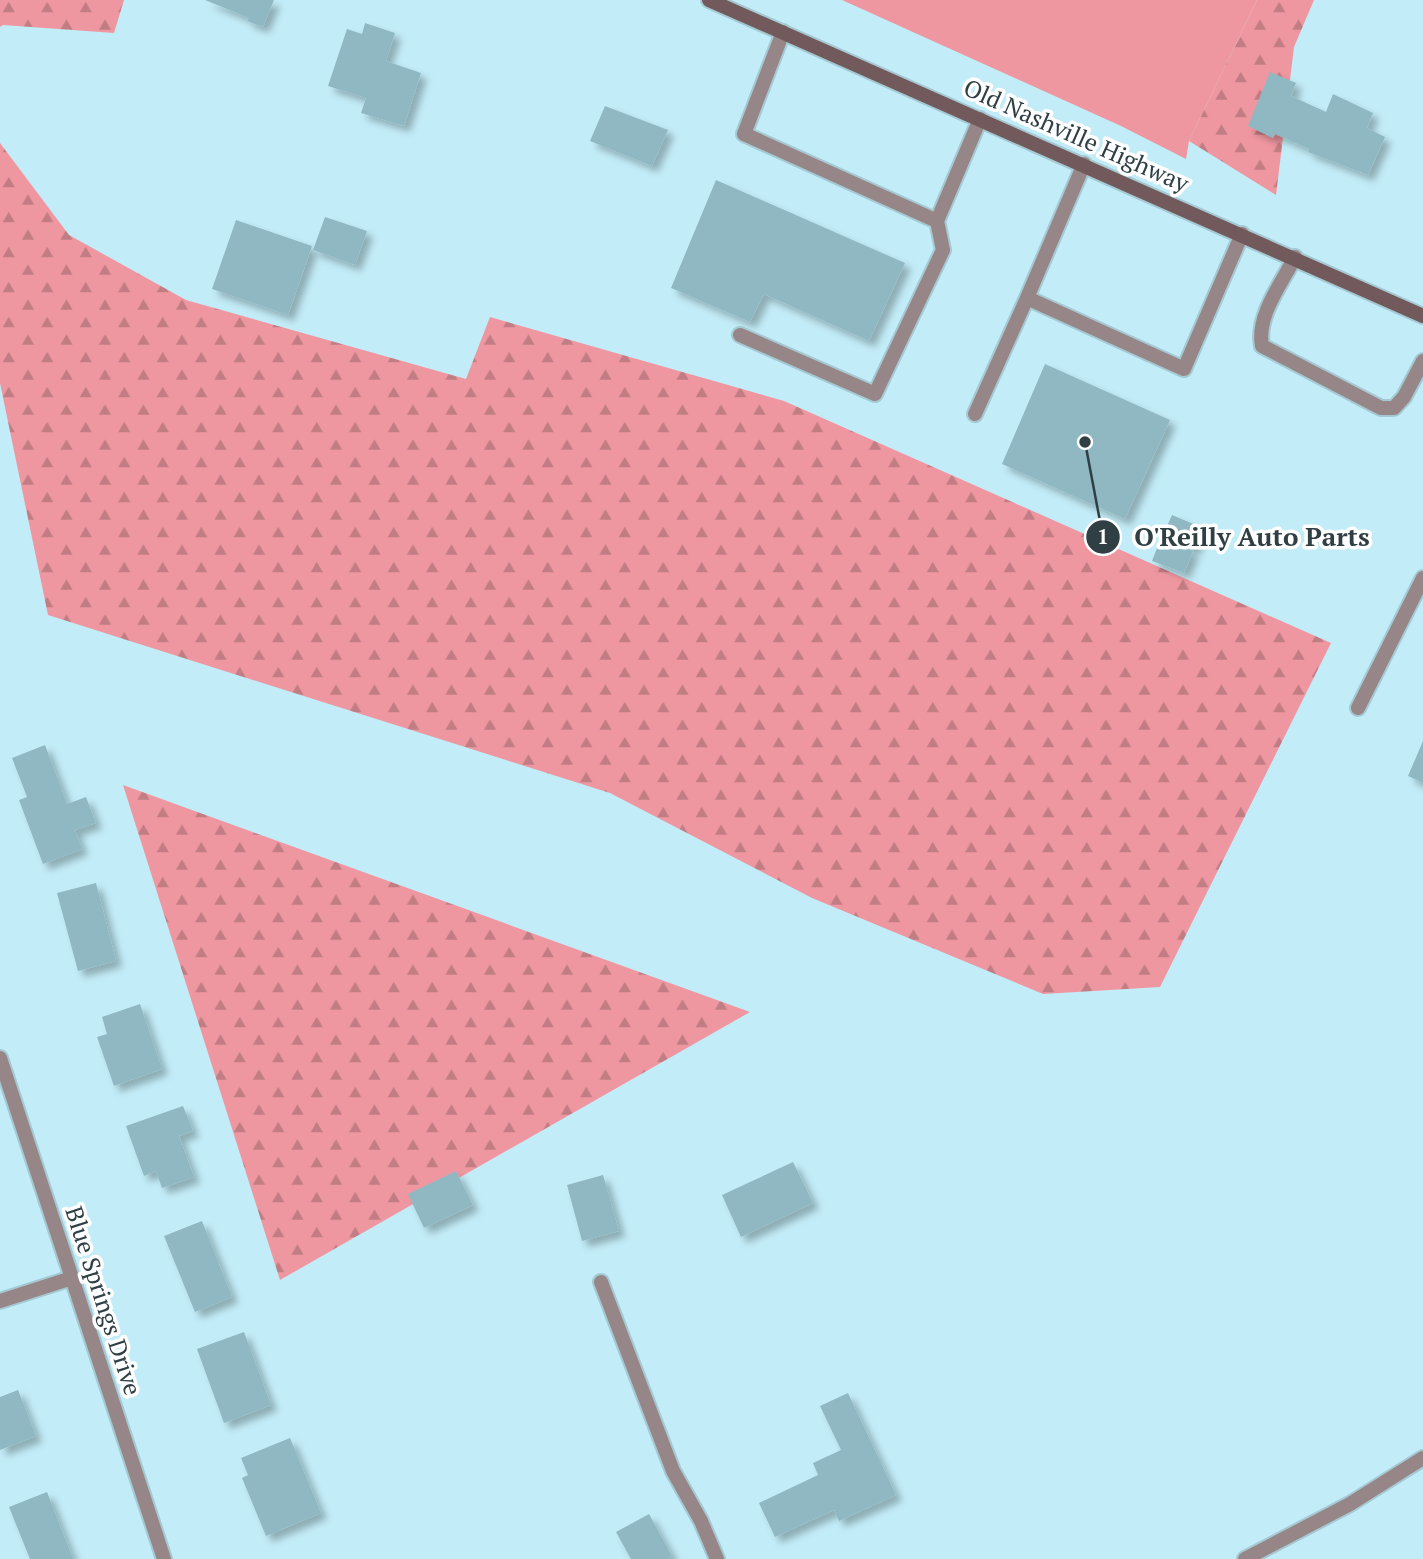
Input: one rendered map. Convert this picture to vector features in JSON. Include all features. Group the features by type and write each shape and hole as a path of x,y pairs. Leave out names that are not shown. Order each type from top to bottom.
{"main road":[{"name":"Old Nashville Highway","path":"709,0 1295,257 1423,316"}],"street":[{"path":"783,32 744,134 937,221"},
{"path":"740,335 875,394 943,250 937,221 980,119"},
{"path":"975,414 1084,164"},
{"path":"1027,298 1184,369 1242,234"},
{"path":"1295,257 1262,321 1262,346 1381,408 1394,408 1404,397 1423,361"},
{"path":"1358,708 1423,578"},
{"name":"Blue Springs Drive","path":"0,1058 164,1559"},
{"path":"0,1301 72,1278"},
{"path":"601,1282 673,1471 701,1521 717,1559"},
{"path":"1245,1559 1350,1504 1423,1458"}],"green space":[{"path":"0,0 124,0 114,33 3,25 0,27"},
{"path":"842,0 1257,0 1189,141 1186,159 1121,126"},
{"path":"1257,0 1314,0 1294,47 1276,195 1189,141"},
{"path":"0,143 69,235 186,300 466,379 490,317 784,401 1331,643 1160,987 1043,994 812,898 610,793 48,615 0,383"},
{"path":"123,785 750,1012 280,1280"}],"building":[{"path":"205,0 274,0 263,27 247,21 249,18"},
{"path":"365,23 395,33 386,61 421,73 404,126 361,113 366,98 328,86 347,29 362,34"},
{"path":"1270,72 1296,83 1291,96 1326,112 1333,94 1373,113 1367,128 1385,137 1368,175 1308,152 1309,149 1275,134 1273,138 1248,126"},
{"path":"605,106 668,130 652,166 590,141"},
{"path":"716,180 905,263 869,341 764,294 750,322 671,288"},
{"path":"325,217 367,231 355,265 313,250"},
{"path":"236,220 312,246 288,315 212,289"},
{"path":"1045,364 1170,420 1125,519 1002,464"},
{"path":"1172,515 1203,528 1194,549 1162,537"},
{"path":"1161,538 1193,551 1184,573 1152,561"},
{"path":"1423,741 1423,783 1408,776"},
{"path":"45,745 67,804 86,797 96,823 75,830 82,849 43,864 19,800 27,797 12,758"},
{"path":"96,883 116,961 78,971 57,893"},
{"path":"140,1004 162,1069 114,1086 97,1037 107,1034 102,1017"},
{"path":"183,1106 193,1131 179,1136 194,1177 162,1188 156,1171 144,1176 126,1126"},
{"path":"793,1162 813,1203 741,1237 722,1195"},
{"path":"456,1171 473,1205 424,1228 408,1194"},
{"path":"603,1175 619,1231 582,1241 567,1185"},
{"path":"202,1221 232,1297 195,1312 164,1236"},
{"path":"244,1332 271,1405 224,1423 197,1349"},
{"path":"18,1390 36,1436 0,1450 0,1397"},
{"path":"848,1393 896,1495 839,1521 834,1510 775,1537 759,1503 818,1475 813,1463 841,1450 820,1406"},
{"path":"290,1438 321,1513 266,1536 242,1478 248,1475 241,1458"},
{"path":"47,1492 73,1559 30,1559 9,1507"},
{"path":"649,1514 672,1556 667,1559 631,1559 616,1532"}],"place":[{"name":"O'Reilly Auto Parts","path":"1085,442"}]}
